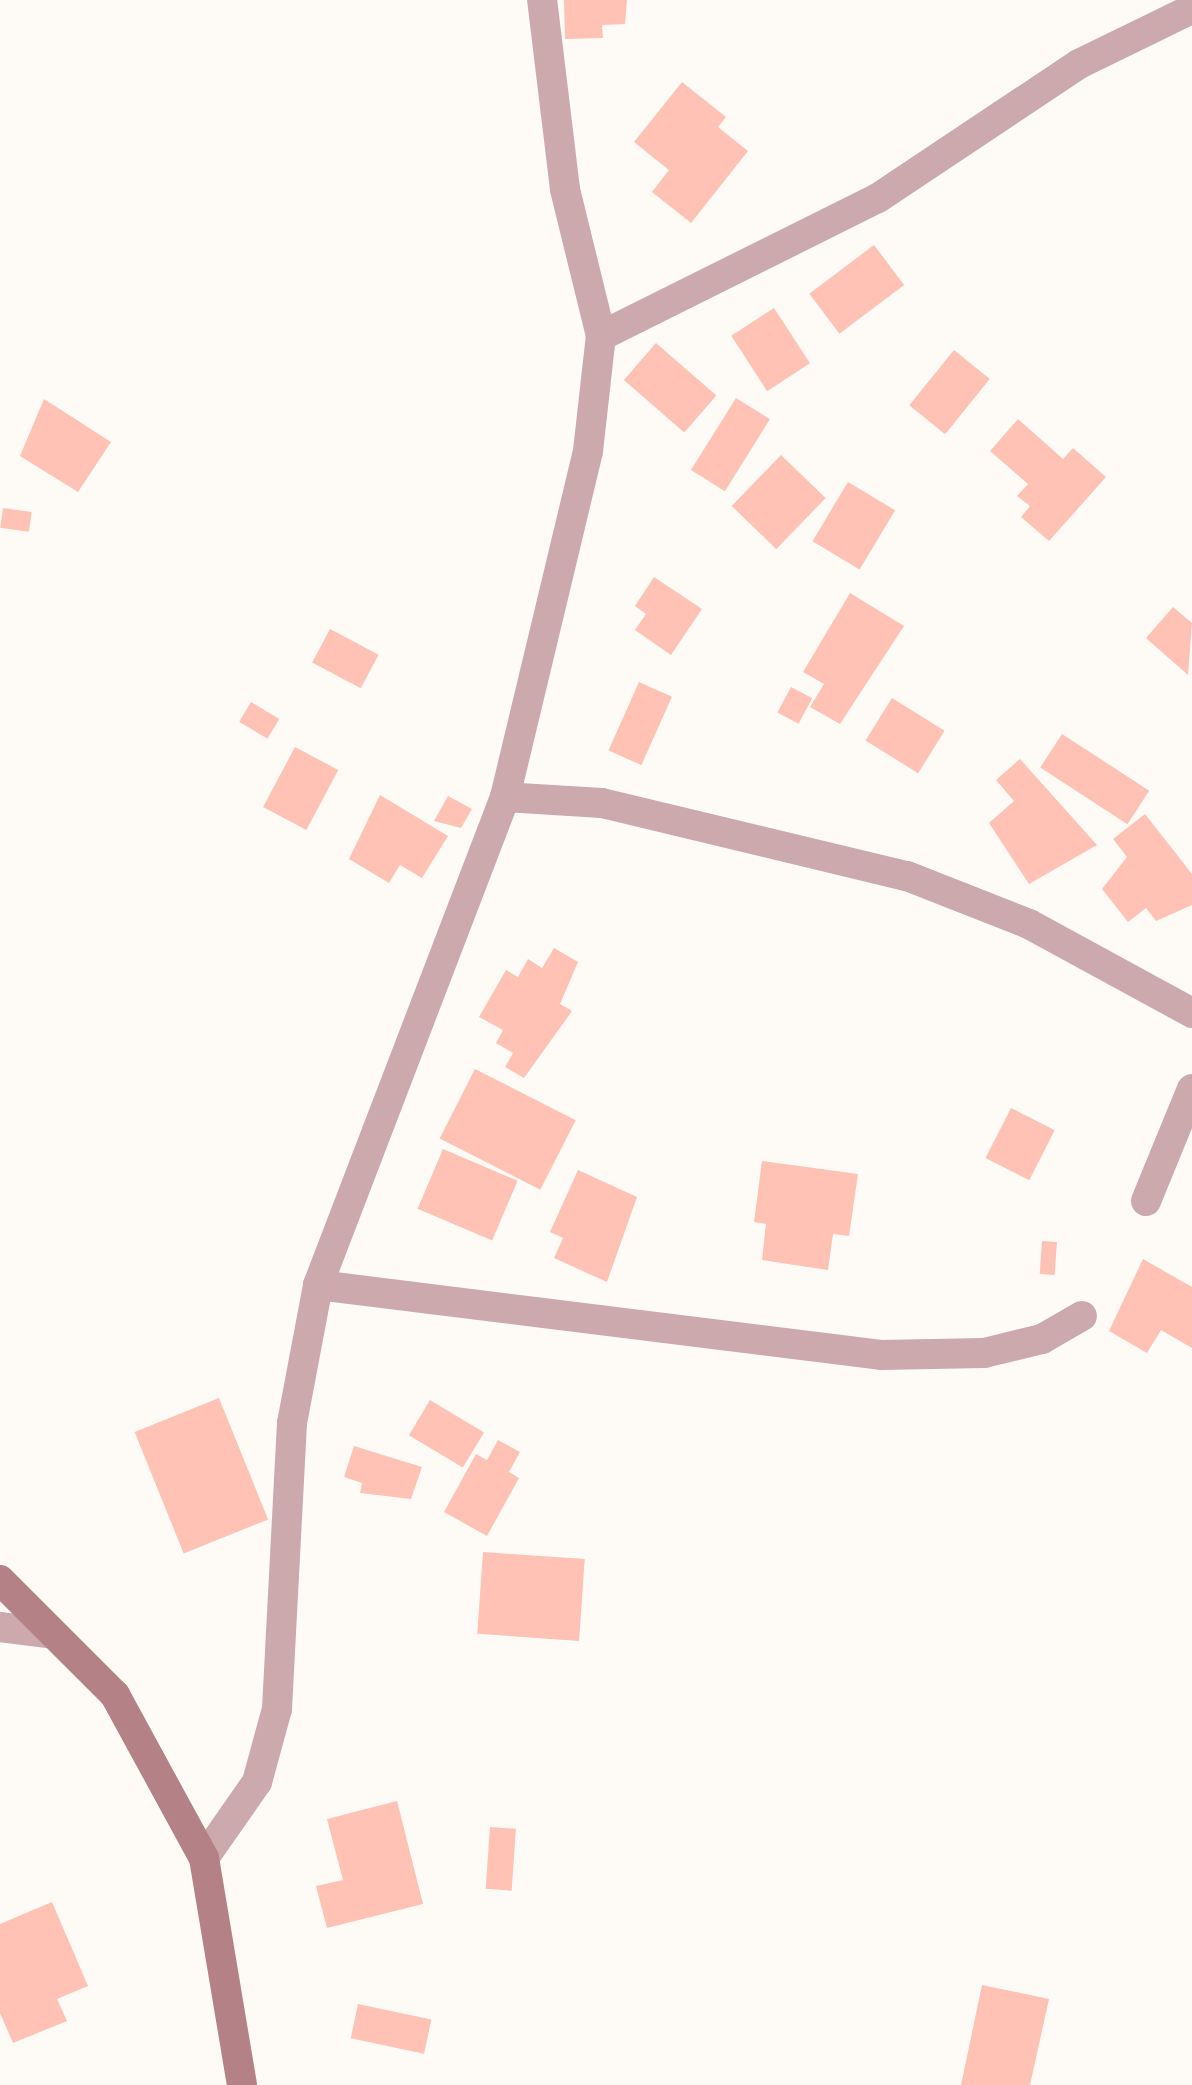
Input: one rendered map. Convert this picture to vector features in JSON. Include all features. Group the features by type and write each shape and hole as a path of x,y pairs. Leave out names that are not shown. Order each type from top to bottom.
{"street":[{"path":"204,1858 257,1782 277,1709 292,1422 318,1285 506,798 588,451 601,336 563,173 542,0"},
{"path":"601,336 878,198 1079,64 1192,8"},
{"path":"506,798 619,807 907,876 1029,924 1192,1013"},
{"path":"1146,1201 1192,1089"},
{"path":"318,1285 881,1355 984,1354 1042,1339 1082,1316"},
{"path":"0,1580 46,1633 115,1694 204,1858 242,2085"},
{"path":"0,1626 46,1633"}],"building":[{"path":"564,0 627,0 625,24 602,25 603,38 565,39"},
{"path":"682,82 726,117 718,127 748,151 691,223 652,192 669,170 634,142"},
{"path":"874,245 904,285 839,334 809,294"},
{"path":"774,308 810,363 767,391 731,336"},
{"path":"656,343 716,395 684,432 624,380"},
{"path":"954,350 990,379 945,434 909,405"},
{"path":"736,398 770,419 725,491 691,470"},
{"path":"44,399 111,442 78,492 20,456"},
{"path":"1018,419 1063,459 1073,448 1106,477 1049,541 1021,517 1030,506 1017,496 1028,484 990,451"},
{"path":"781,455 826,498 776,549 732,506"},
{"path":"848,482 895,510 860,569 812,541"},
{"path":"3,508 32,512 29,532 0,528"},
{"path":"654,577 702,609 671,655 635,630 646,614 635,606"},
{"path":"850,593 904,626 840,724 810,707 824,684 803,672"},
{"path":"1173,607 1192,623 1188,675 1146,638"},
{"path":"330,629 379,655 361,688 312,663"},
{"path":"639,682 672,697 641,765 608,751"},
{"path":"791,687 812,698 799,724 777,713"},
{"path":"892,698 945,731 918,773 866,740"},
{"path":"251,702 279,719 267,739 239,722"},
{"path":"1062,734 1149,791 1127,824 1040,768"},
{"path":"295,747 338,770 306,830 263,807"},
{"path":"1020,759 1097,845 1029,884 989,823 1014,801 996,780"},
{"path":"380,795 448,836 422,878 400,865 389,883 349,859"},
{"path":"448,796 472,809 461,828 434,821"},
{"path":"1145,814 1192,874 1192,905 1156,921 1146,908 1128,922 1102,889 1127,857 1113,839"},
{"path":"554,948 578,962 560,1004 572,1011 524,1078 505,1067 513,1053 496,1043 503,1030 479,1017 506,970 518,977 528,959 542,968"},
{"path":"475,1069 576,1120 540,1190 440,1138"},
{"path":"1011,1108 1055,1130 1029,1180 986,1158"},
{"path":"443,1149 518,1181 492,1240 418,1209"},
{"path":"762,1161 858,1174 849,1236 833,1234 828,1270 762,1260 766,1224 754,1222"},
{"path":"578,1170 637,1197 607,1282 554,1258 563,1238 550,1232"},
{"path":"1042,1241 1057,1242 1055,1275 1040,1274"},
{"path":"1143,1259 1192,1287 1192,1348 1161,1330 1147,1353 1109,1331"},
{"path":"219,1398 268,1519 184,1554 135,1432"},
{"path":"430,1400 484,1432 463,1468 409,1435"},
{"path":"498,1440 520,1452 509,1472 519,1478 487,1536 444,1512 476,1454 487,1460"},
{"path":"354,1446 422,1467 411,1499 360,1493 362,1483 344,1477"},
{"path":"483,1552 585,1559 579,1641 477,1634"},
{"path":"397,1801 423,1904 327,1928 316,1886 343,1880 327,1819"},
{"path":"490,1827 516,1829 512,1891 486,1889"},
{"path":"52,1902 88,1986 57,1999 67,2021 13,2043 0,2013 0,1924"},
{"path":"982,1985 1049,1999 1030,2085 961,2085"},
{"path":"358,2004 431,2020 424,2054 351,2038"}]}
